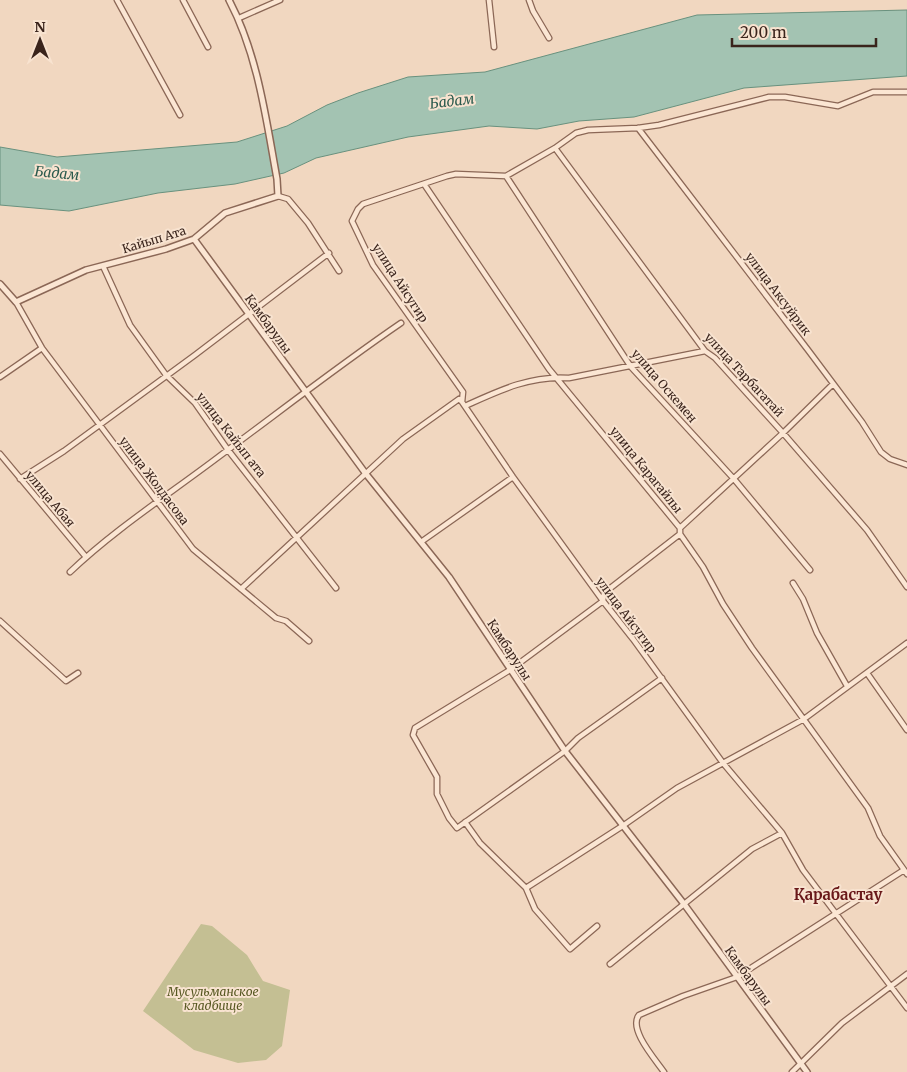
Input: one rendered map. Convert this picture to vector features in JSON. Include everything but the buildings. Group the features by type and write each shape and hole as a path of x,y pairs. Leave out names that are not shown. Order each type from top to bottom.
{"street":[{"path":"116,0 180,115"},
{"path":"182,0 208,47"},
{"path":"229,0 239,18 256,72 277,179 278,196 288,199 308,223 339,271"},
{"path":"239,18 280,0"},
{"path":"488,0 494,47"},
{"path":"529,0 532,11 549,38"},
{"path":"424,184 456,174 506,176 555,148 576,133 588,130 638,128 659,125 769,98 785,97 838,106 873,92 907,92"},
{"name":"улица Аксуйрик","path":"638,128 862,422 881,452 890,459 907,464"},
{"name":"улица Тарбагатай","path":"555,148 705,351 715,358 783,433 867,530 907,587"},
{"name":"улица Оскемен","path":"506,176 631,367 734,479 810,570"},
{"name":"улица Айсугир","path":"424,184 364,204 358,209 352,221 373,265 463,392 462,402 513,477 723,763 782,833 803,870 907,1008"},
{"name":"улица Карагайлы","path":"424,184 549,369 680,528 680,534"},
{"name":"Кайып Ата","path":"16,302 78,274 194,239 218,217 278,196"},
{"name":"Камбарулы","path":"194,239 366,474 450,577 565,751 684,904 807,1072"},
{"path":"20,479 64,451 329,253"},
{"name":"улица Кайып ата","path":"103,266 130,325 166,375 195,403 228,450 270,500 336,588"},
{"path":"0,284 16,302"},
{"name":"улица Жолдасова","path":"16,302 42,348 193,549 276,618 286,621 309,640"},
{"path":"70,572 86,557 158,502 401,323"},
{"path":"0,377 42,348"},
{"path":"466,406 515,385 535,379 568,378 705,351"},
{"path":"680,528 833,384"},
{"path":"241,589 404,439 434,415 459,399 462,402"},
{"name":"улица Абая","path":"0,454 86,557"},
{"path":"422,542 513,477"},
{"path":"662,678 578,738 565,751 457,828 437,794 437,777 412,735 415,728 510,670 603,602 604,593 680,534 703,567 723,604 752,648 868,808 880,836 905,872 835,913 737,977 640,1014 636,1018 635,1024 641,1038 664,1072"},
{"path":"794,583 817,633 847,686"},
{"path":"0,622 66,681 78,673"},
{"path":"526,888 624,825 677,788 804,719 907,643"},
{"path":"867,673 907,730"},
{"path":"465,822 480,843 526,888 535,909 570,948 597,926"},
{"path":"610,964 752,849 782,833"},
{"path":"792,1072 842,1024 907,974"}],"green space":[{"name":"Мусульманское кладбище","path":"201,924 212,926 247,955 263,981 290,990 282,1046 266,1060 238,1063 194,1050 143,1011"}],"water":[{"name":"Бадам","path":"907,10 907,76 744,88 634,117 579,121 537,129 489,126 408,137 316,158 284,173 235,184 158,193 69,211 0,205 0,147 57,157 237,142 287,126 327,105 358,93 408,77 485,72 697,15"}],"district":[{"name":"Қарабастау","path":"838,895"}]}
